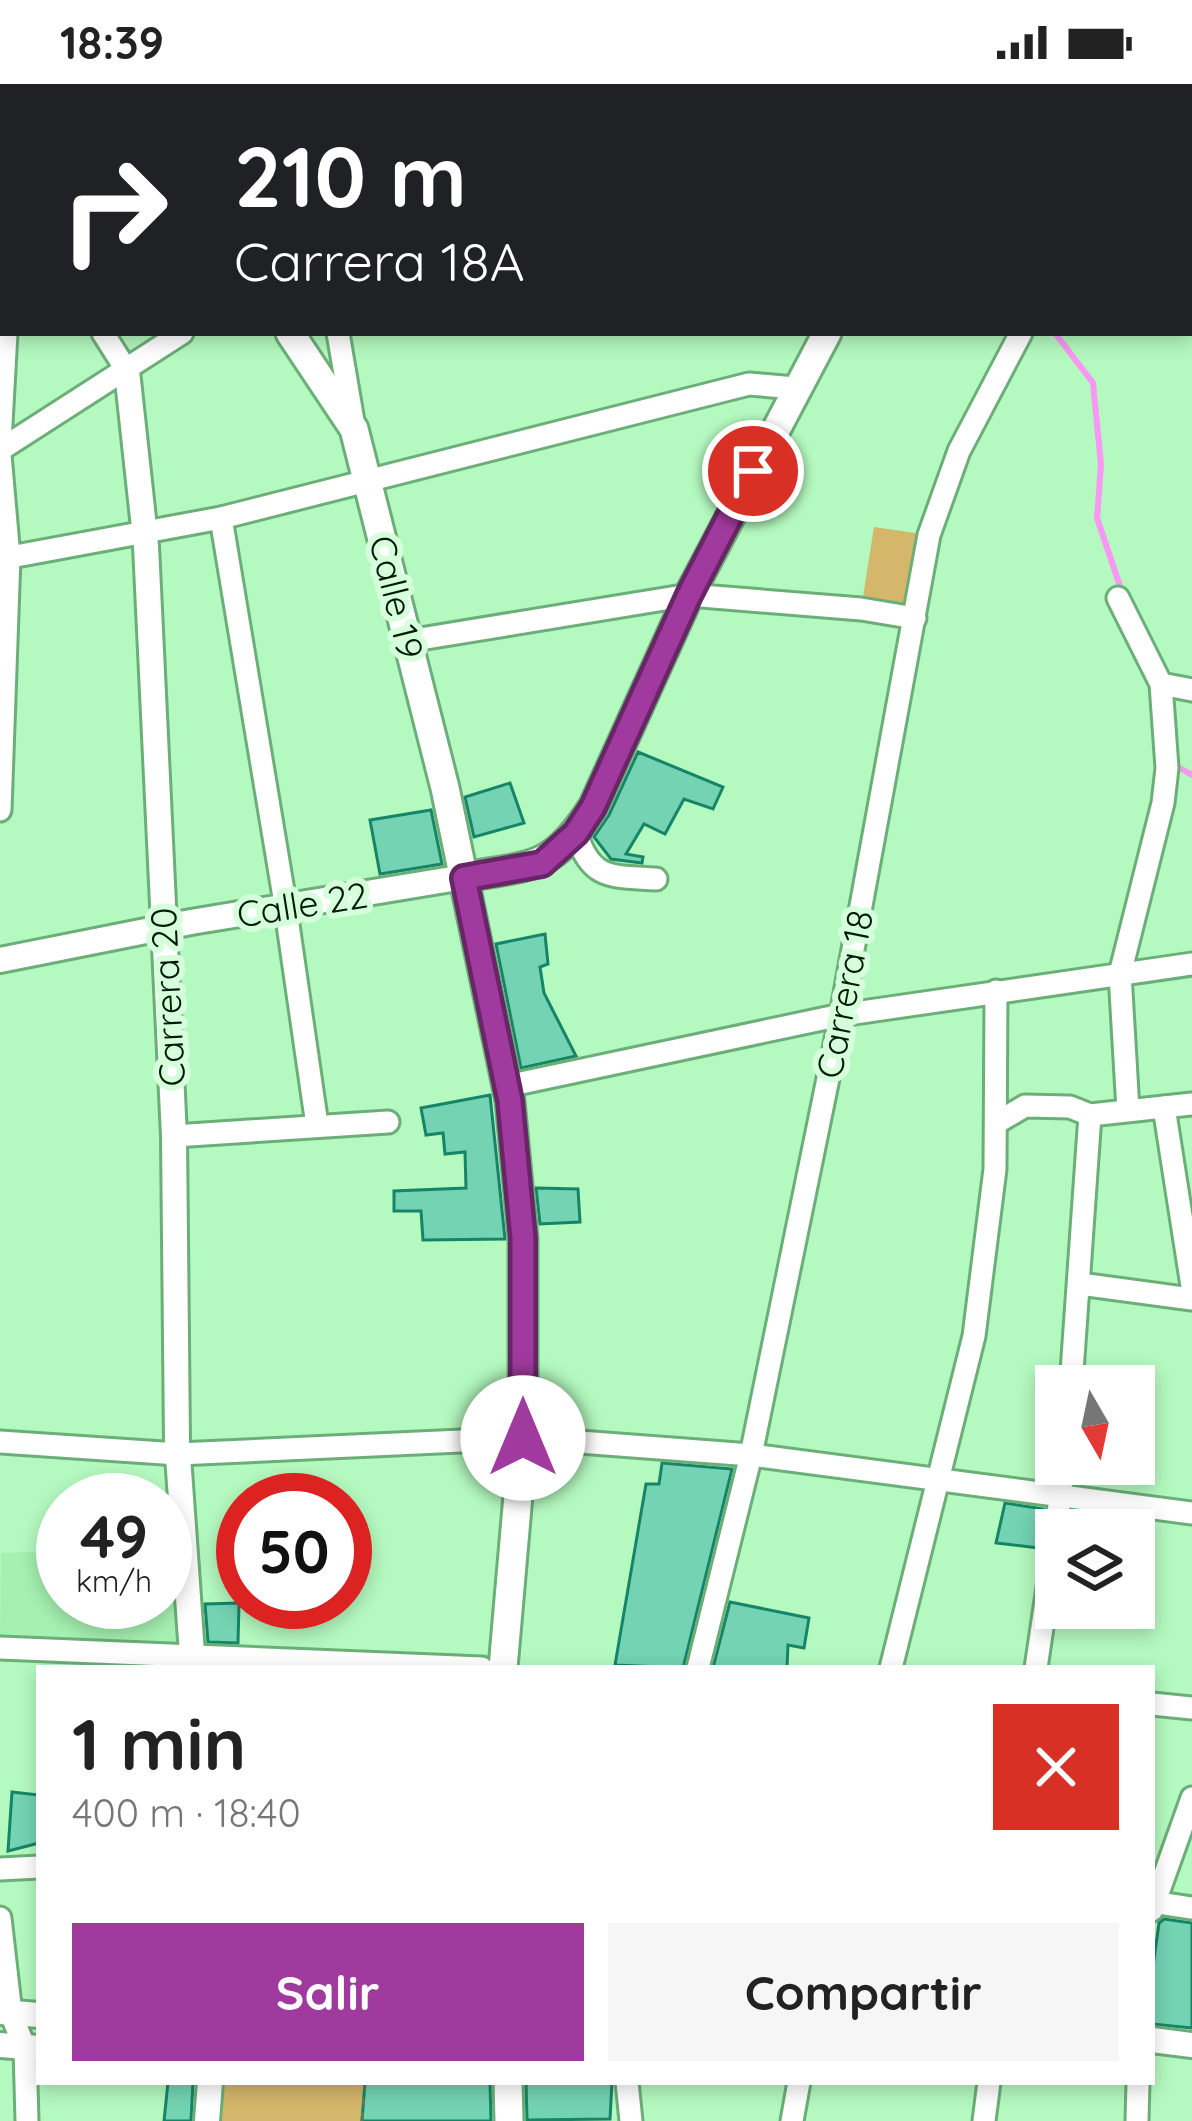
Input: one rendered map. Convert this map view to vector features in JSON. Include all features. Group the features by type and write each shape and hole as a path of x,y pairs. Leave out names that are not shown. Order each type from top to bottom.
{"main road":[{"name":"Calle 19","path":"292,336 354,429 464,878 507,1086 523,1238 523,1438 503,1665"},
{"path":"464,878 542,864 576,833 593,807 689,595 825,336"},
{"path":"508,2085 509,2121"}],"street":[{"path":"0,810 4,558 0,449 7,336"},
{"name":"Carrera 20","path":"105,336 127,371 145,533 174,1136 178,1454 193,1662"},
{"path":"0,449 178,336"},
{"path":"338,336 354,429"},
{"name":"Carrera 18","path":"699,1665 751,1455 841,1015 928,535 958,451 1019,336"},
{"path":"4,558 221,518 749,383 795,388"},
{"path":"221,518 286,908 316,1125"},
{"path":"408,640 689,595 915,618"},
{"path":"1118,598 1161,684 1167,768 1163,803 1120,974 1128,1110"},
{"path":"1161,684 1192,689"},
{"path":"576,833 585,858 601,873 656,879"},
{"name":"Calle 22","path":"0,960 464,878"},
{"path":"507,1086 841,1015 1192,964"},
{"path":"892,1665 974,1336 995,1169 996,991"},
{"path":"996,1123 1025,1106 1070,1107 1090,1115 1192,1104"},
{"path":"1164,1107 1192,1286"},
{"path":"1073,1365 1090,1115"},
{"path":"174,1136 388,1122"},
{"path":"1080,1284 1192,1299"},
{"path":"0,1442 178,1454 523,1438 751,1455 1192,1513"},
{"path":"1059,1509 1062,1485"},
{"path":"1036,1665 1042,1629"},
{"path":"0,1648 193,1662 338,1665"},
{"path":"1155,1704 1192,1708"},
{"path":"1155,1897 1192,1798"},
{"path":"0,1869 36,1868"},
{"path":"1155,1905 1192,1907"},
{"path":"0,1918 5,2013 21,2047 27,2121"},
{"path":"5,2013 36,2015"},
{"path":"1155,2040 1192,2045"},
{"path":"208,2121 210,2085"},
{"path":"627,2085 631,2121"},
{"path":"792,2121 798,2085"},
{"path":"984,2121 989,2085"},
{"path":"1137,2121 1138,2085"}],"path":[{"path":"362,2121 365,2085"}],"shaded area":[{"path":"874,527 929,535 915,618 861,609"},
{"path":"36,1552 36,1629 183,1629 185,1649 0,1642 1,1553"},
{"path":"223,2085 365,2085 362,2121 222,2121"}],"building":[{"path":"638,752 723,787 713,809 684,799 665,834 644,824 626,854 643,857 642,863 611,859 594,837"},
{"path":"510,783 524,823 474,837 465,797"},
{"path":"431,810 442,864 380,874 370,820"},
{"path":"545,934 548,964 540,967 544,993 576,1056 521,1068 496,944"},
{"path":"490,1095 505,1239 423,1240 421,1211 394,1211 394,1191 466,1188 465,1152 445,1154 443,1133 426,1135 421,1108"},
{"path":"536,1188 578,1189 580,1222 540,1224"},
{"path":"662,1463 732,1469 684,1665 615,1665 646,1484 659,1484"},
{"path":"1005,1503 1043,1509 1035,1509 1035,1548 996,1543"},
{"path":"730,1602 809,1618 804,1648 788,1645 787,1665 714,1665"},
{"path":"205,1604 216,1604 216,1629 238,1629 238,1643 208,1642"},
{"path":"12,1792 36,1795 36,1844 8,1851"},
{"path":"1164,1919 1192,1923 1192,2028 1155,2024 1159,1923"},
{"path":"168,2085 193,2085 191,2121 164,2121"},
{"path":"365,2085 490,2085 491,2121 362,2121"},
{"path":"526,2085 612,2085 610,2119 527,2120"}],"waterway":[{"path":"1057,336 1093,383 1101,465 1097,518 1122,592"},
{"path":"1175,757 1178,767 1192,775"}],"route":[{"path":"523,1438 523,1238 510,1101 464,878 542,864 576,833 593,807 689,595 753,471"}]}
